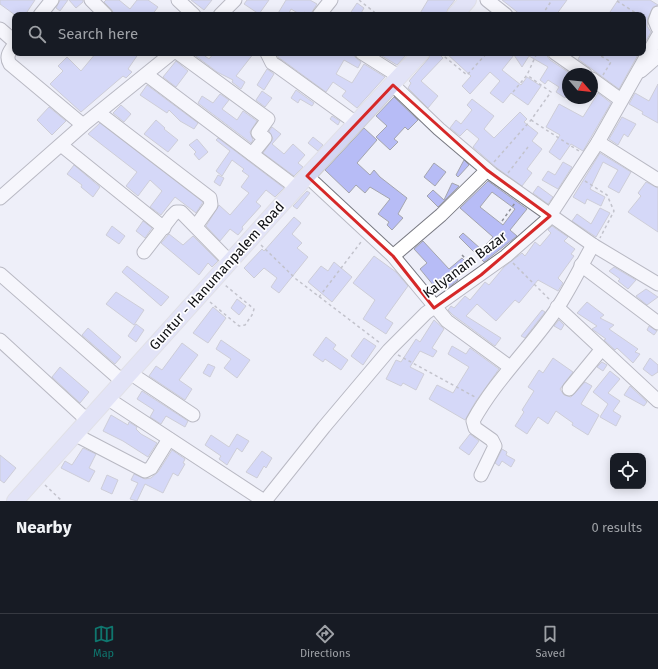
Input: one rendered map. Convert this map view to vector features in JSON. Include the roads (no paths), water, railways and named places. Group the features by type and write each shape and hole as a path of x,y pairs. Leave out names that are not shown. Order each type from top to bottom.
{"main road":[{"path":"458,12 468,0"},
{"name":"Guntur - Hanumanpalem Road","path":"15,501 252,237 418,56"}],"street":[{"path":"42,12 52,0"},
{"path":"92,0 103,12"},
{"path":"178,0 191,12"},
{"path":"321,12 331,0"},
{"path":"487,0 502,12"},
{"path":"658,14 655,21 658,28"},
{"path":"0,29 12,40"},
{"name":"Kalyanam Bazar","path":"265,501 324,427 389,350 426,314 506,256 550,216 598,142 658,36"},
{"path":"12,48 8,54 8,61 10,64 83,125"},
{"path":"0,198 83,125 147,75 167,56"},
{"path":"172,56 268,119 258,133 265,138 252,154"},
{"path":"268,56 272,63 356,123"},
{"path":"366,56 396,82 439,129 486,170 594,246 658,284"},
{"path":"559,56 576,68"},
{"path":"634,77 658,56"},
{"path":"147,75 252,154 302,182 369,233 393,256 434,308 451,324 510,367"},
{"path":"598,83 621,100"},
{"path":"98,113 210,198 211,205 196,226"},
{"path":"598,142 658,180"},
{"path":"61,145 164,228"},
{"path":"393,256 441,215 486,170"},
{"path":"144,252 176,212 181,212 230,262"},
{"path":"481,474 495,446 494,442 473,425 473,421 484,402 557,307 594,246"},
{"path":"582,265 658,323"},
{"path":"0,274 126,377 193,415"},
{"path":"557,307 601,350 658,401"},
{"path":"0,340 87,420"},
{"path":"569,390 601,350"},
{"path":"107,398 265,501"},
{"path":"74,434 145,471 151,468 169,439"}]}
